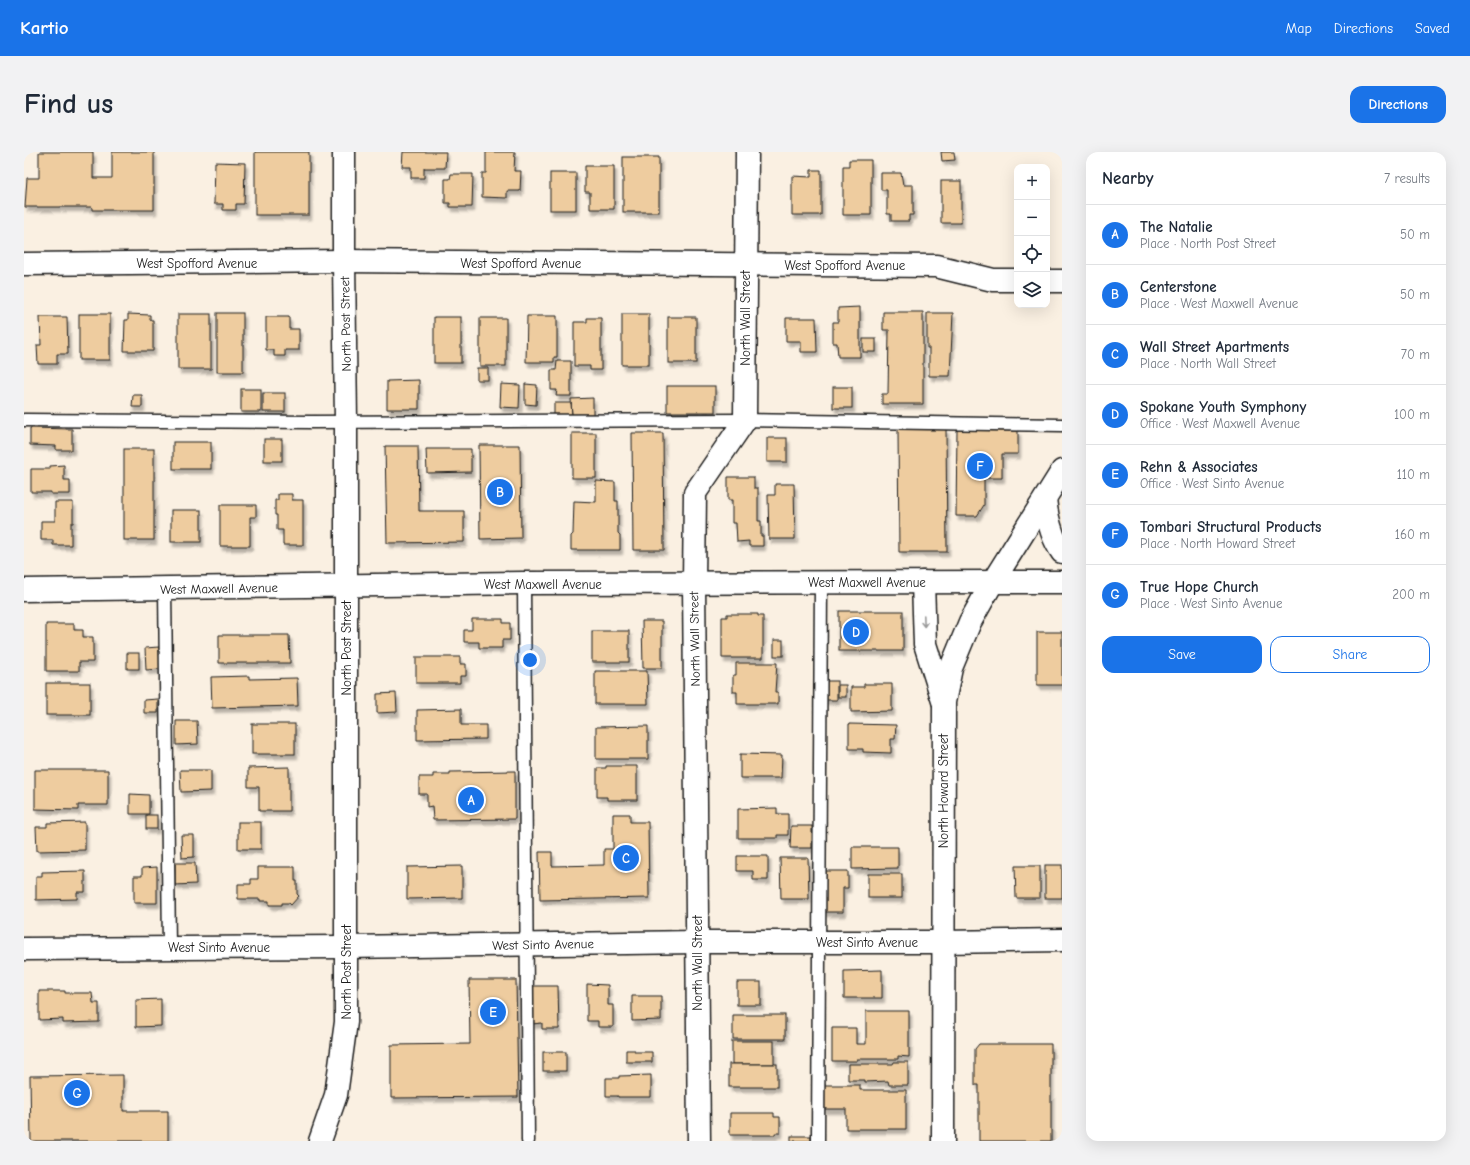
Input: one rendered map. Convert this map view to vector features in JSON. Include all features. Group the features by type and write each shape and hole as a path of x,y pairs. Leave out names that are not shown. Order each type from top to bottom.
{"street":[{"name":"North Post Street","path":"320,1141 336,1095 346,1022 346,422 344,152"},
{"name":"North Wall Street","path":"699,1141 694,583 695,493 745,420 747,152"},
{"name":"West Spofford Avenue","path":"24,264 344,261 936,266 993,280 1014,280"},
{"path":"1050,281 1062,281"},
{"name":"North Howard Street","path":"943,1141 944,702 951,668 970,622 992,583 1062,472"},
{"path":"1044,499 1050,529 1057,546 1062,552"},
{"path":"923,582 925,644 944,702"},
{"name":"West Maxwell Avenue","path":"24,590 524,583 1062,582"},
{"name":"West Sinto Avenue","path":"24,949 1062,940"}],"lane":[{"path":"24,420 346,422 745,420 1062,425"},
{"path":"818,1141 821,582"},
{"path":"524,583 528,1141"},
{"path":"165,588 169,948"}],"building":[{"path":"39,152 93,152 93,178 112,178 112,152 154,152 154,210 92,210 92,207 25,207 27,178 39,178"},
{"path":"255,152 309,152 309,215 255,215"},
{"path":"403,152 446,152 445,168 424,168 424,178 411,178 411,167 402,167"},
{"path":"486,152 515,152 514,171 521,171 520,191 507,191 507,198 482,197 482,173 486,173"},
{"path":"941,152 954,152 955,160 942,161"},
{"path":"623,157 659,157 659,212 623,212"},
{"path":"849,160 871,160 871,215 843,215 843,166 849,166"},
{"path":"215,162 245,163 244,204 236,204 236,210 223,210 223,204 214,204"},
{"path":"585,166 614,166 614,209 590,209 590,192 585,192"},
{"path":"811,170 821,170 821,215 792,215 792,176 811,177"},
{"path":"550,173 576,173 576,210 550,210"},
{"path":"881,173 901,173 903,185 913,185 913,215 909,215 909,221 891,221 891,214 887,214 887,190 881,190"},
{"path":"451,174 473,174 472,207 450,207 450,203 445,203 445,179 450,179"},
{"path":"941,181 961,181 961,223 941,223"},
{"path":"860,307 860,357 838,357 837,343 833,343 833,322 838,322 838,308"},
{"path":"883,312 923,312 923,404 882,404 882,394 888,394 889,330 883,330"},
{"path":"217,313 243,313 243,372 217,372"},
{"path":"927,313 953,313 950,376 929,376"},
{"path":"79,314 110,314 110,360 79,360"},
{"path":"128,314 150,315 150,320 153,320 153,351 124,351 125,320 128,320"},
{"path":"178,314 211,314 211,369 178,369"},
{"path":"622,314 649,314 649,365 622,365"},
{"path":"527,316 557,316 557,357 554,357 554,362 526,362"},
{"path":"40,317 67,317 68,354 57,354 57,364 38,364 37,345 41,345"},
{"path":"266,317 289,317 289,329 299,329 299,350 285,350 285,356 274,356 274,350 266,350"},
{"path":"434,317 461,317 461,363 434,363"},
{"path":"668,317 696,317 696,363 668,363"},
{"path":"480,318 506,318 506,366 480,366"},
{"path":"587,318 601,318 601,370 590,370 590,366 574,366 574,322 587,322"},
{"path":"786,318 816,318 817,352 801,352 801,341 786,341"},
{"path":"863,339 876,339 876,352 863,352"},
{"path":"557,361 571,361 571,396 556,396 557,390 551,390 551,370 556,370"},
{"path":"477,368 488,368 488,380 477,380"},
{"path":"419,380 419,409 387,409 387,381"},
{"path":"501,384 520,385 519,408 500,407"},
{"path":"525,384 537,385 536,405 525,404"},
{"path":"667,386 715,386 715,412 667,412"},
{"path":"833,387 852,387 852,408 833,408"},
{"path":"241,389 261,389 261,412 241,412"},
{"path":"263,393 285,393 285,412 263,412"},
{"path":"133,395 142,395 142,407 132,407"},
{"path":"593,398 593,416 572,416 571,399"},
{"path":"554,403 571,403 572,416 554,416"},
{"path":"30,428 72,429 72,450 56,450 56,446 30,445"},
{"path":"898,429 946,429 947,552 899,552"},
{"path":"957,430 1018,431 1018,454 1002,454 1002,478 984,478 984,505 977,516 956,516"},
{"path":"572,433 596,433 596,478 572,478"},
{"path":"632,433 663,433 664,550 633,550"},
{"path":"767,438 787,438 787,462 767,462"},
{"path":"264,439 282,439 282,461 264,461"},
{"path":"173,442 211,442 211,469 173,469"},
{"path":"479,445 520,445 521,538 480,539"},
{"path":"385,446 418,446 419,511 464,511 464,542 387,543"},
{"path":"124,449 154,449 154,540 124,540"},
{"path":"426,449 471,449 471,472 427,473"},
{"path":"64,465 64,480 70,480 70,494 31,492 31,469 50,469 50,466"},
{"path":"728,477 754,477 754,488 758,488 758,521 761,521 763,546 749,546 749,541 737,542 736,523 732,523 732,500 728,500"},
{"path":"596,481 615,482 615,501 618,501 618,533 620,535 620,550 571,550 574,501 596,502"},
{"path":"775,484 794,484 795,539 769,539 768,495 775,495"},
{"path":"278,494 292,494 292,500 303,500 303,545 283,545 283,530 277,530 277,515 275,515 275,500 278,500"},
{"path":"55,502 73,502 71,545 53,545 53,540 41,540 41,521 55,521"},
{"path":"220,505 256,505 256,517 250,517 250,546 220,546"},
{"path":"171,510 201,510 201,542 171,542"},
{"path":"839,611 903,611 903,651 839,651"},
{"path":"727,614 758,614 758,616 763,616 763,658 722,658 722,617 727,617"},
{"path":"472,619 503,619 503,623 510,623 510,640 502,640 502,648 479,648 479,642 464,642 464,630 472,630"},
{"path":"642,621 662,621 662,668 643,668"},
{"path":"46,624 74,624 74,630 83,630 83,637 93,637 93,662 79,662 79,671 46,671"},
{"path":"592,631 629,631 629,662 592,662"},
{"path":"1037,632 1062,632 1062,685 1037,685"},
{"path":"219,635 289,635 290,663 219,663"},
{"path":"774,640 783,640 783,656 774,656"},
{"path":"159,647 160,669 146,670 145,648"},
{"path":"127,653 139,653 139,669 127,669"},
{"path":"416,657 460,657 460,664 466,664 466,676 460,676 460,683 416,683"},
{"path":"736,663 777,663 775,692 778,692 778,704 737,704 737,692 733,692 733,675 736,675"},
{"path":"595,671 647,671 648,704 595,704"},
{"path":"249,676 249,679 297,678 298,706 212,708 211,677"},
{"path":"824,681 837,681 837,700 824,700"},
{"path":"46,683 90,683 90,715 46,715"},
{"path":"864,684 892,684 892,711 851,712 851,687 864,687"},
{"path":"838,685 846,685 846,697 838,697"},
{"path":"396,693 397,712 377,713 377,694"},
{"path":"158,699 158,713 144,713 144,700"},
{"path":"461,709 461,725 486,725 486,739 417,740 417,710"},
{"path":"176,721 197,721 198,744 176,745"},
{"path":"252,724 295,724 295,754 252,754"},
{"path":"849,724 896,725 895,739 891,739 891,753 863,752 863,749 849,749"},
{"path":"648,726 648,759 596,759 596,727"},
{"path":"740,754 782,755 781,778 740,778"},
{"path":"606,766 637,766 637,800 607,800 607,797 597,797 597,768 606,768"},
{"path":"289,767 289,811 259,811 259,787 248,787 248,768"},
{"path":"35,770 108,770 108,805 78,805 78,810 35,809"},
{"path":"180,770 211,770 211,791 181,792"},
{"path":"515,771 515,819 433,820 432,806 427,807 427,794 419,794 419,777 433,777 433,774 450,774 450,772"},
{"path":"130,794 149,795 149,814 130,814"},
{"path":"777,808 777,814 788,814 788,835 777,835 777,838 738,838 738,809"},
{"path":"613,814 630,814 630,822 648,822 649,898 540,900 539,852 552,852 552,866 604,865 604,849 613,849"},
{"path":"146,815 157,815 157,829 146,829"},
{"path":"85,822 85,850 37,851 36,827 47,827 47,823"},
{"path":"238,822 261,822 261,849 238,849"},
{"path":"791,826 812,826 812,848 790,848"},
{"path":"181,835 194,835 194,857 182,858"},
{"path":"852,847 898,847 898,868 852,869"},
{"path":"737,856 768,856 768,880 753,880 753,871 737,871"},
{"path":"780,858 808,858 809,899 781,899"},
{"path":"175,863 195,863 196,884 175,885"},
{"path":"1045,865 1062,865 1062,898 1045,898"},
{"path":"462,866 462,898 407,899 407,867"},
{"path":"1015,866 1040,866 1040,898 1016,898"},
{"path":"157,867 157,903 134,903 134,876 142,876 142,868"},
{"path":"258,867 295,867 295,881 297,881 297,894 299,896 291,905 289,903 282,903 282,905 269,905 269,901 260,901 260,899 238,899 238,884 251,884 251,879 258,879"},
{"path":"85,871 85,892 77,892 77,899 36,900 36,876 42,876 42,872"},
{"path":"822,871 848,871 848,888 843,888 843,912 822,912"},
{"path":"868,874 902,874 902,898 868,898"},
{"path":"882,970 882,998 844,998 844,971"},
{"path":"469,980 516,980 518,1097 391,1098 391,1045 470,1044"},
{"path":"737,982 761,982 761,1005 737,1005"},
{"path":"587,984 608,985 608,1005 613,1005 613,1027 598,1027 598,1021 587,1021"},
{"path":"531,986 558,986 559,1029 542,1029 542,1023 532,1024"},
{"path":"39,991 92,993 93,1003 99,1003 99,1022 63,1023 63,1019 39,1020"},
{"path":"632,996 661,996 661,1020 632,1021"},
{"path":"161,999 161,1026 136,1027 136,1000"},
{"path":"866,1011 909,1011 909,1057 898,1056 898,1059 857,1059 857,1061 832,1061 832,1028 856,1028 856,1044 866,1044"},
{"path":"733,1015 785,1015 785,1039 733,1039"},
{"path":"732,1041 774,1041 774,1064 732,1064"},
{"path":"979,1044 1051,1044 1051,1141 979,1141 979,1085 975,1085 975,1049"},
{"path":"626,1050 635,1050 635,1052 652,1052 652,1062 626,1062"},
{"path":"543,1052 566,1052 566,1071 543,1071"},
{"path":"894,1062 908,1062 908,1085 889,1085 888,1081 865,1082 865,1080 848,1080 848,1064 893,1064"},
{"path":"729,1064 777,1064 777,1087 729,1087"},
{"path":"123,1075 123,1111 168,1111 168,1141 31,1141 30,1076"},
{"path":"651,1075 651,1097 606,1096 606,1078"},
{"path":"823,1085 860,1085 860,1090 906,1090 906,1129 846,1129 846,1109 823,1109"},
{"path":"730,1113 774,1113 774,1117 780,1117 780,1133 775,1133 775,1135 730,1135"},
{"path":"791,1136 811,1136 811,1141 791,1141"}],"place":[{"name":"Tombari Structural Products","path":"980,466"},
{"name":"Centerstone","path":"500,492"},
{"name":"Spokane Youth Symphony","path":"856,632"},
{"name":"The Natalie","path":"471,800"},
{"name":"Wall Street Apartments","path":"626,858"},
{"name":"Rehn & Associates","path":"493,1012"},
{"name":"True Hope Church","path":"77,1093"}]}
